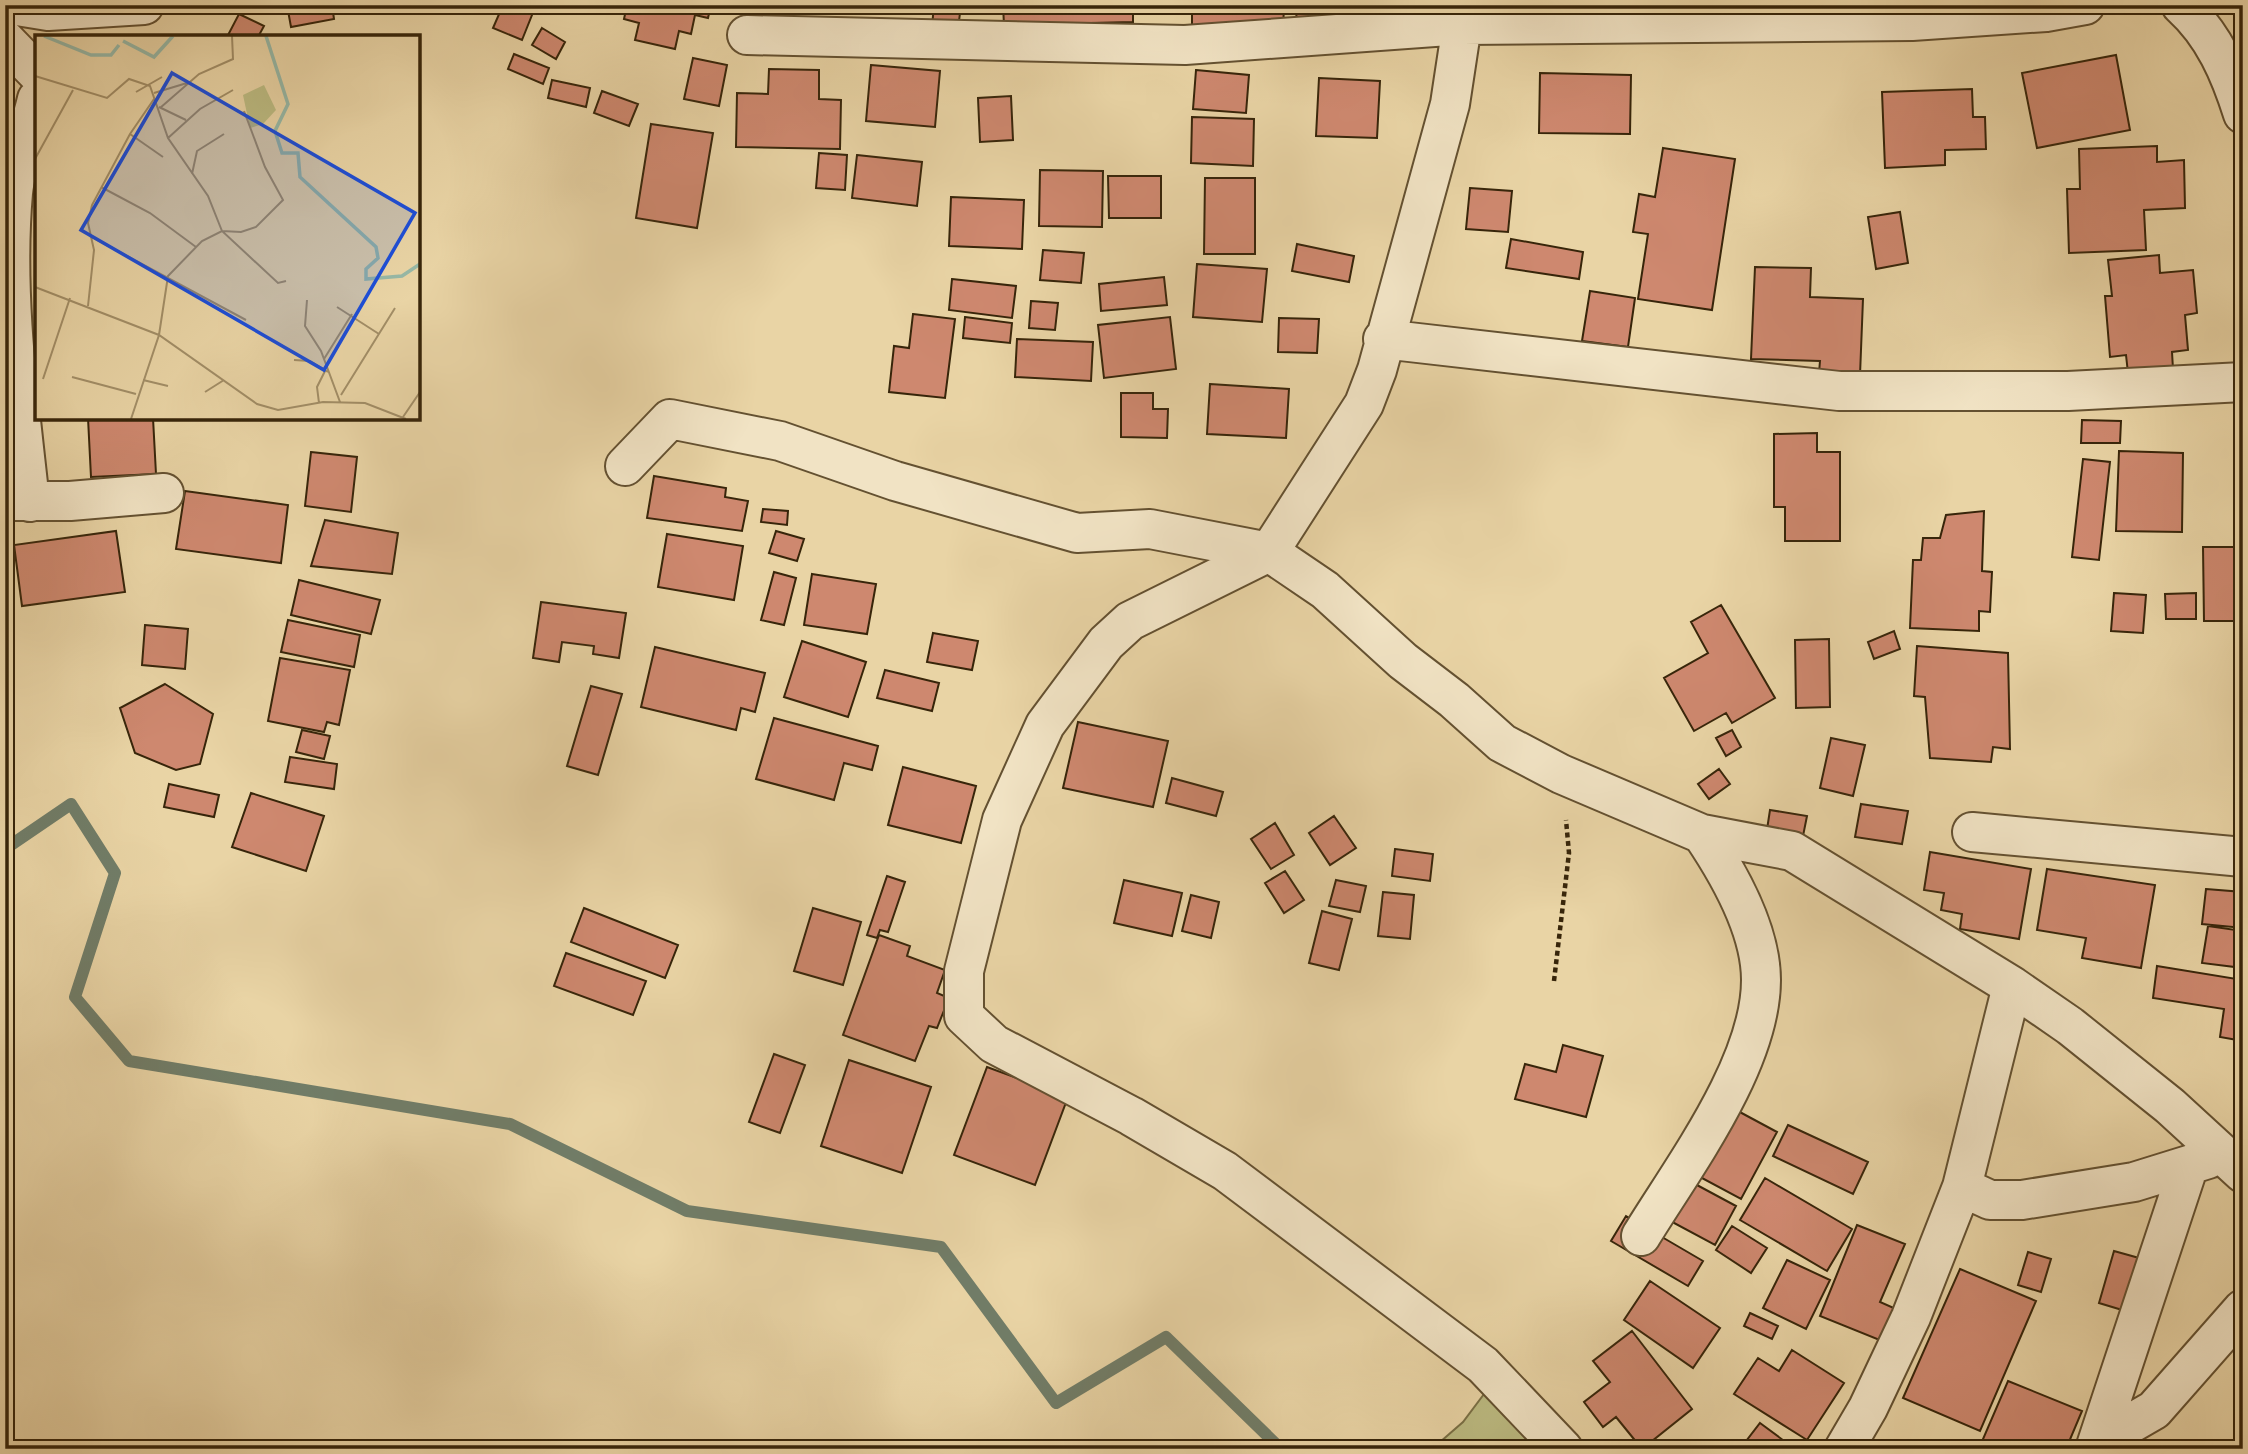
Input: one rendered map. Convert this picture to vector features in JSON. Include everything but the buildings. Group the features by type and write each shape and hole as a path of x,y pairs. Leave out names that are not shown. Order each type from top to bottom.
{"street":[{"path":"11,5 48,12 144,5"},
{"path":"747,36 1185,45 1458,15 1912,21 2046,12 2085,5"},
{"path":"2181,5 2214,44 2230,72 2243,114"},
{"path":"1458,15 1450,104 1383,339 1377,370 1364,404 1269,552 1130,621 1106,643 1045,725 1002,820 964,971 964,1016 994,1044 1225,1171 1483,1365 1563,1449"},
{"path":"5,40 35,71"},
{"path":"35,107 14,189 10,246 18,501 164,493"},
{"path":"1383,339 1839,391 2068,391 2243,382"},
{"path":"625,466 670,419 780,441 895,481 1077,533 1150,529 1269,552 1325,590 1404,662 1454,700 1502,743 1561,774 1702,834 1792,851 2012,986 2129,1072 2218,1164"},
{"path":"1972,832 2243,857"},
{"path":"1641,1236 1711,1124 1747,1051 1759,1010 1761,977 1752,936 1732,878 1702,834"},
{"path":"1844,1449 1868,1409 1911,1317 1962,1187 2012,986"},
{"path":"1962,1187 1990,1200 2022,1200 2134,1182 2218,1164"},
{"path":"2096,1446 2218,1164"},
{"path":"2096,1446 2154,1410 2243,1309"}],"path":[{"path":"1554,981 1569,853 1561,774"}],"shaded area":[{"path":"1490,1386 1545,1449 1432,1449 1463,1422"}],"waterway":[{"path":"5,849 71,804 115,873 75,997 129,1061 510,1124 687,1211 941,1247 1056,1403 1166,1337 1281,1449"}]}
